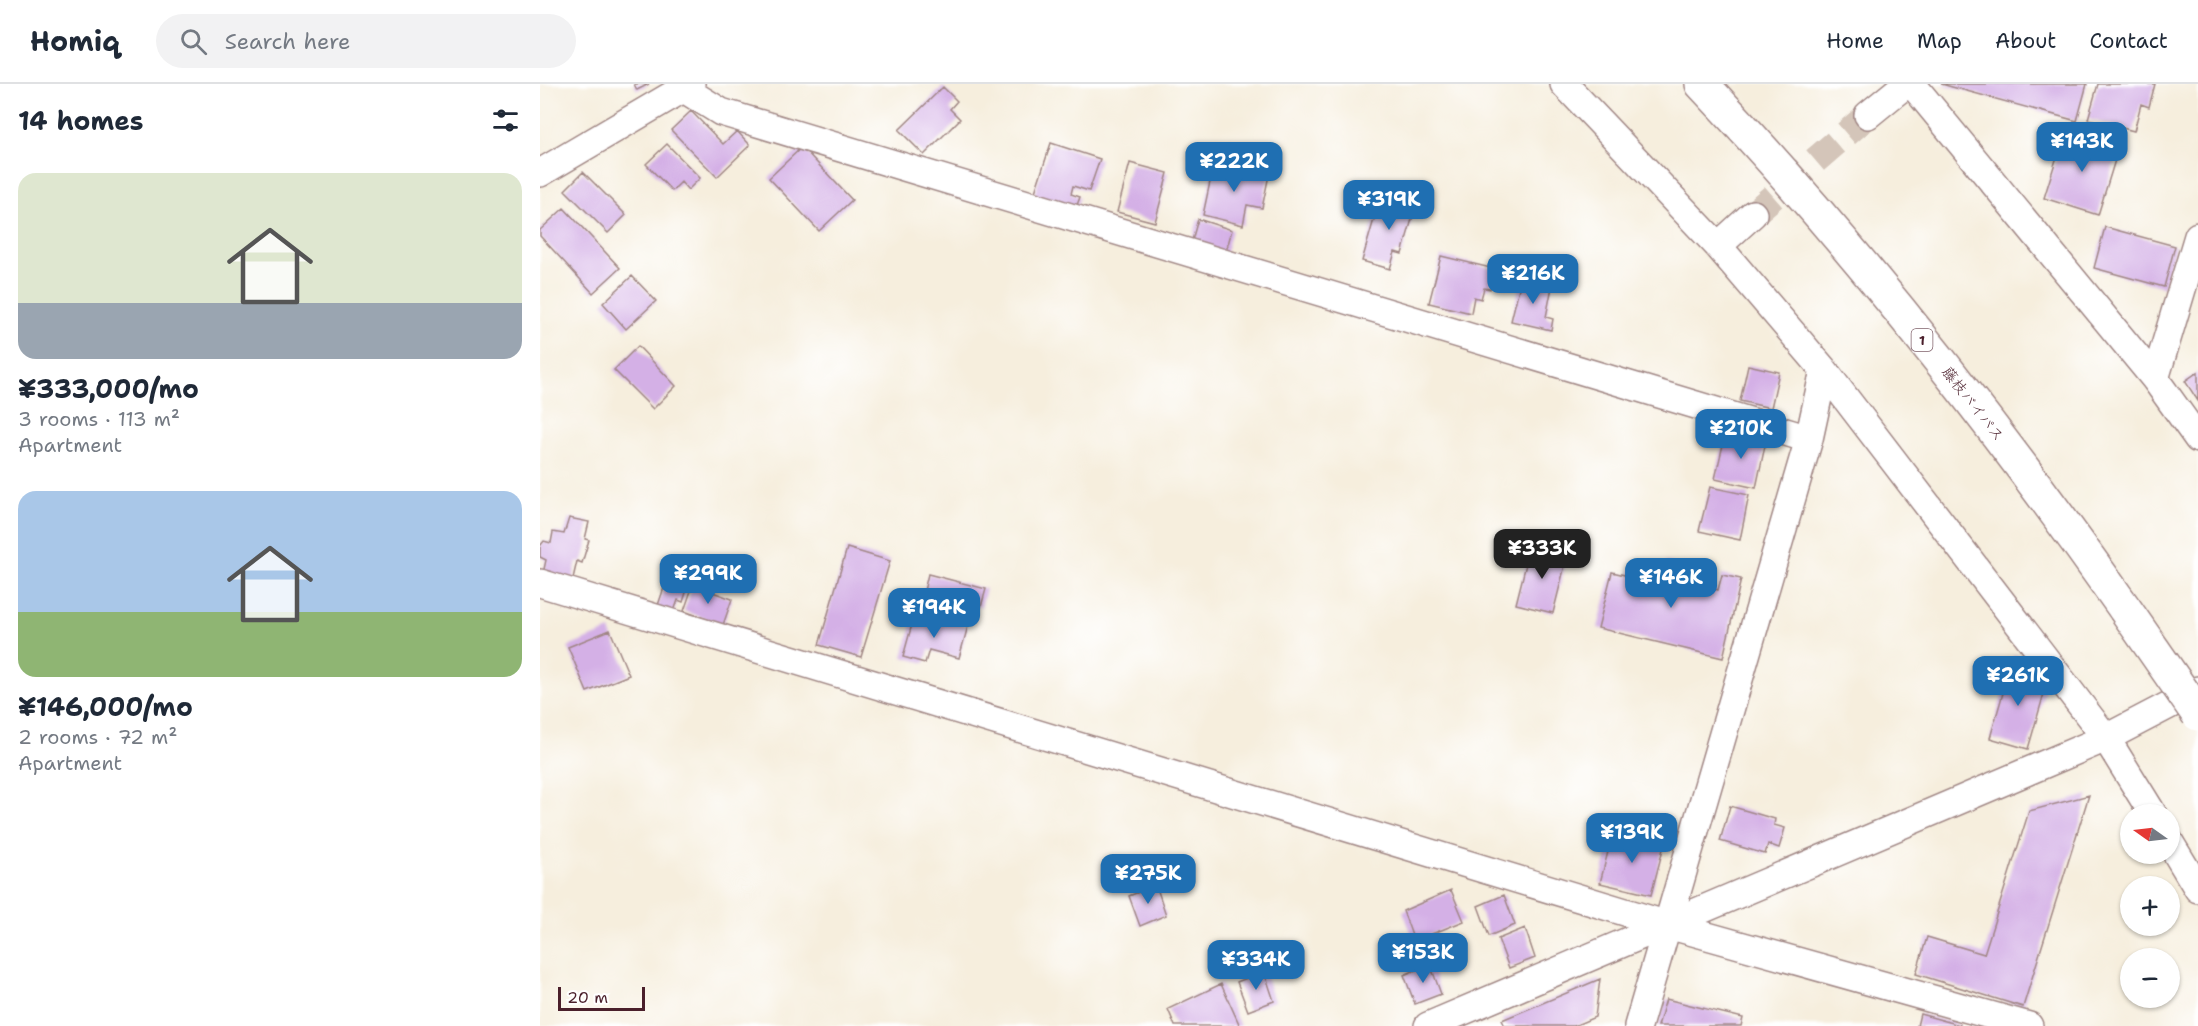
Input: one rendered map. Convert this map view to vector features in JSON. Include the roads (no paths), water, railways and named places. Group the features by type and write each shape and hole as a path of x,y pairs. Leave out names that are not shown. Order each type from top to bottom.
{"highway":[{"name":"藤枝バイパス","path":"1702,84 1843,243 1934,354 2044,494 2198,714"}],"street":[{"path":"1564,84 1718,246 1824,370 2106,738 2147,804"},
{"path":"1868,115 1906,84"},
{"path":"1912,84 2156,379 2198,439"},
{"path":"540,173 688,86 721,111 1809,439"},
{"path":"1718,246 1753,214"},
{"path":"2156,379 2198,236"},
{"path":"1638,1026 1809,439 1824,370"},
{"path":"540,583 1668,925 2030,1026"},
{"path":"1428,1026 2106,738 2198,690"},
{"path":"2180,859 2198,889"}],"tunnel":[{"path":"1753,214 1868,115"}]}
